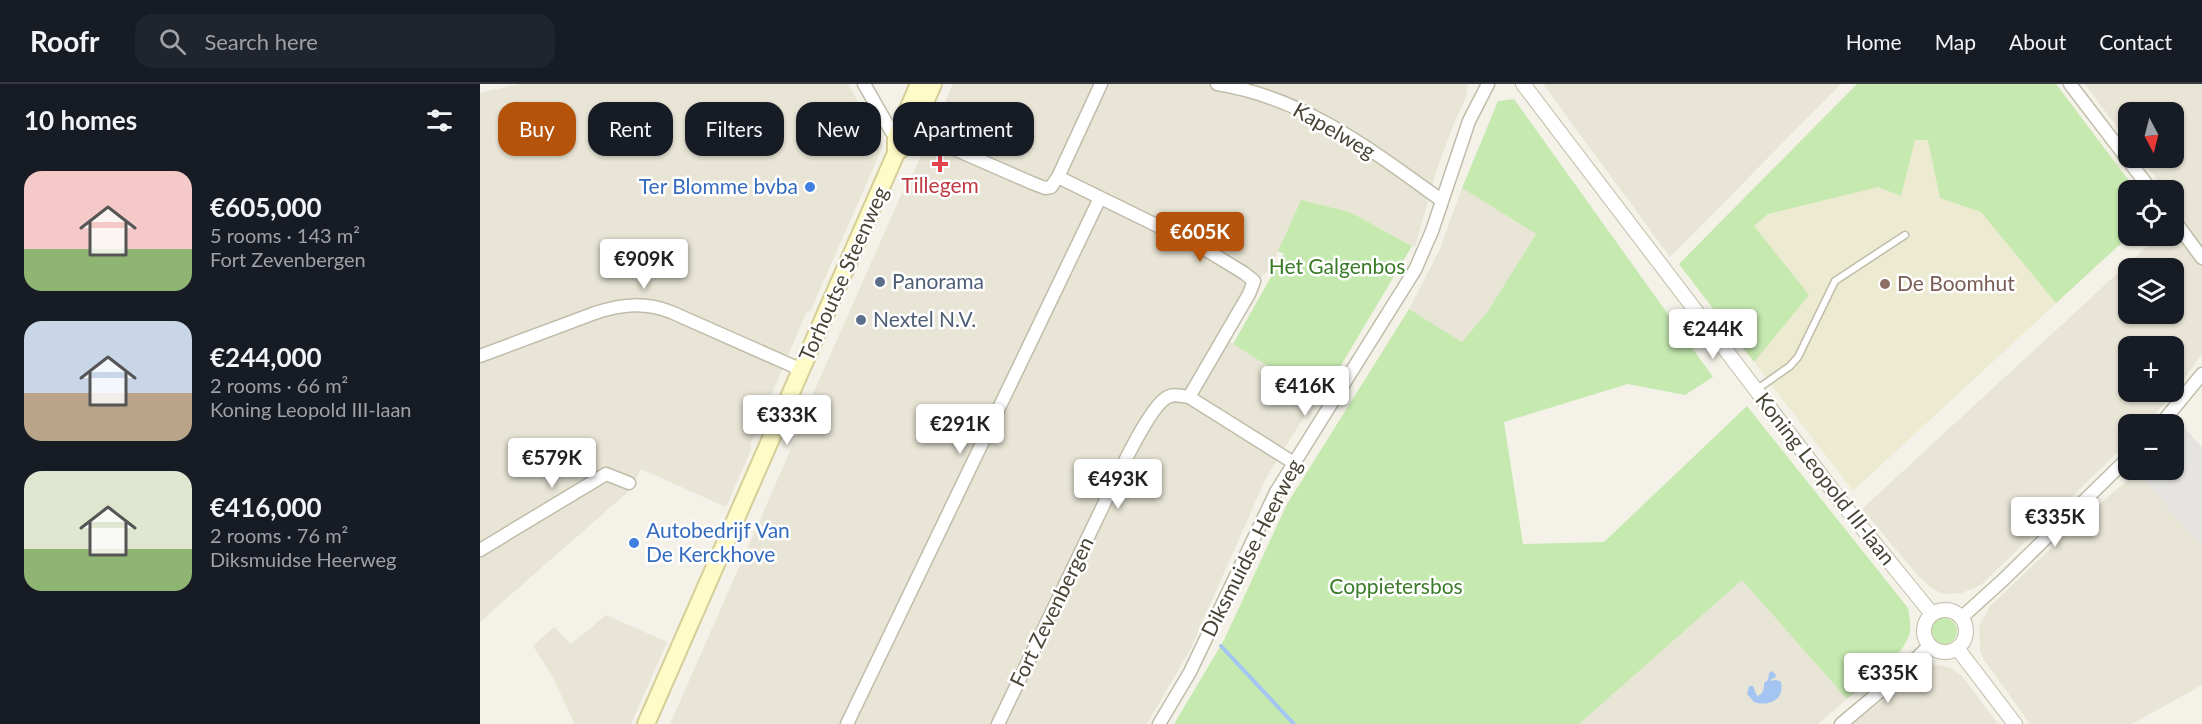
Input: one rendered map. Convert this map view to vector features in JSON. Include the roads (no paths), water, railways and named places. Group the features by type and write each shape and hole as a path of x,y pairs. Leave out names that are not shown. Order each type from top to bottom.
{"main road":[{"name":"Torhoutse Steenweg","path":"914,102 919,84"},
{"name":"Torhoutse Steenweg","path":"923,102 933,84"},
{"name":"Torhoutse Steenweg","path":"646,724 895,156"}],"street":[{"path":"864,84 893,124"},
{"path":"954,156 1040,186 1051,187 1058,177 1101,84"},
{"name":"Kapelweg","path":"1222,84 1283,102 1339,129 1441,200"},
{"name":"Diksmuidse Heerweg","path":"1159,724 1190,672 1257,530 1293,463 1414,272 1426,246 1469,121 1488,84"},
{"name":"Koning Leopold III-laan","path":"1523,84 1846,508 1932,614"},
{"path":"2070,84 2143,180"},
{"path":"1058,177 1203,248 1254,281 1249,294 1189,397 1293,463"},
{"path":"847,724 1100,198"},
{"path":"2184,234 2202,258"},
{"path":"480,357 595,313 638,304 656,306 671,312 802,370"},
{"path":"2169,414 2202,374"},
{"name":"Fort Zevenbergen","path":"998,724 1132,448 1164,399 1174,394 1189,397"},
{"path":"1961,618 2118,468"},
{"path":"480,550 606,474 629,483"},
{"path":"1940,610 1947,610 1961,618 1965,626 1965,634 1957,648 1943,651 1930,645 1925,638 1926,620 1932,614 1940,610"},
{"path":"1841,724 1896,678 1930,645"},
{"path":"1957,648 2015,724"}],"lane":[{"path":"1756,391 1790,366 1798,357 1835,282 1905,235"}],"water":[{"path":"1772,671 1776,675 1771,681 1781,682 1782,688 1778,698 1765,704 1754,702 1747,694 1749,686 1753,686 1757,696 1761,694 1764,683"}],"waterway":[{"path":"1221,646 1294,724"}],"place":[{"name":"Tillegem","path":"940,164"},
{"name":"Ter Blomme bvba","path":"810,187"},
{"name":"Panorama","path":"880,282"},
{"name":"De Boomhut","path":"1885,284"},
{"name":"Nextel N.V.","path":"861,320"},
{"name":"Autobedrijf Van De Kerckhove","path":"634,543"}],"park label":[{"name":"Het Galgenbos","path":"1337,267"},
{"name":"Coppietersbos","path":"1396,587"}]}
